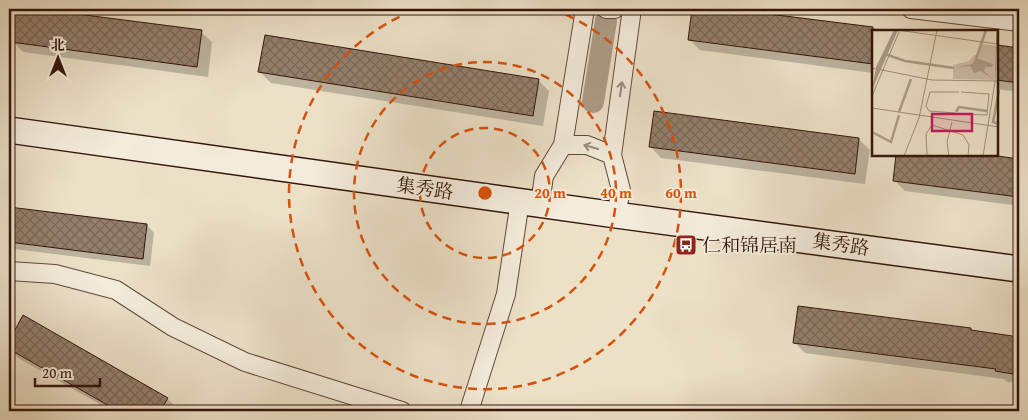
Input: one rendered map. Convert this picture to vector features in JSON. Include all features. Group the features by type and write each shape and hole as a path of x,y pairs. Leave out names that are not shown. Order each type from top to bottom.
{"street":[{"path":"469,411 506,294 530,202 563,145 585,9"},
{"path":"606,9 616,9"},
{"path":"616,215 621,190 612,155 631,16 630,9"},
{"path":"911,9 1019,22"},
{"name":"集秀路","path":"9,130 1019,269"},
{"path":"563,145 587,145 612,155"},
{"path":"9,271 55,274 116,290 173,327 245,362 402,411"}],"building":[{"path":"15,9 38,9 202,30 197,67 11,42"},
{"path":"692,9 729,9 873,27 872,64 688,40"},
{"path":"265,35 539,79 533,116 258,72"},
{"path":"998,45 1019,48 1019,83 998,80"},
{"path":"654,111 859,138 855,174 649,147"},
{"path":"896,156 997,156 1019,159 1019,197 893,181"},
{"path":"9,207 147,224 143,259 9,242"},
{"path":"798,306 971,328 971,330 1019,337 1019,375 995,371 996,369 793,343"},
{"path":"23,315 168,398 160,411 118,411 9,349 9,341"}],"waterway":[{"path":"593,102 606,21"}],"place":[{"name":"仁和锦居南","path":"686,245"}]}
